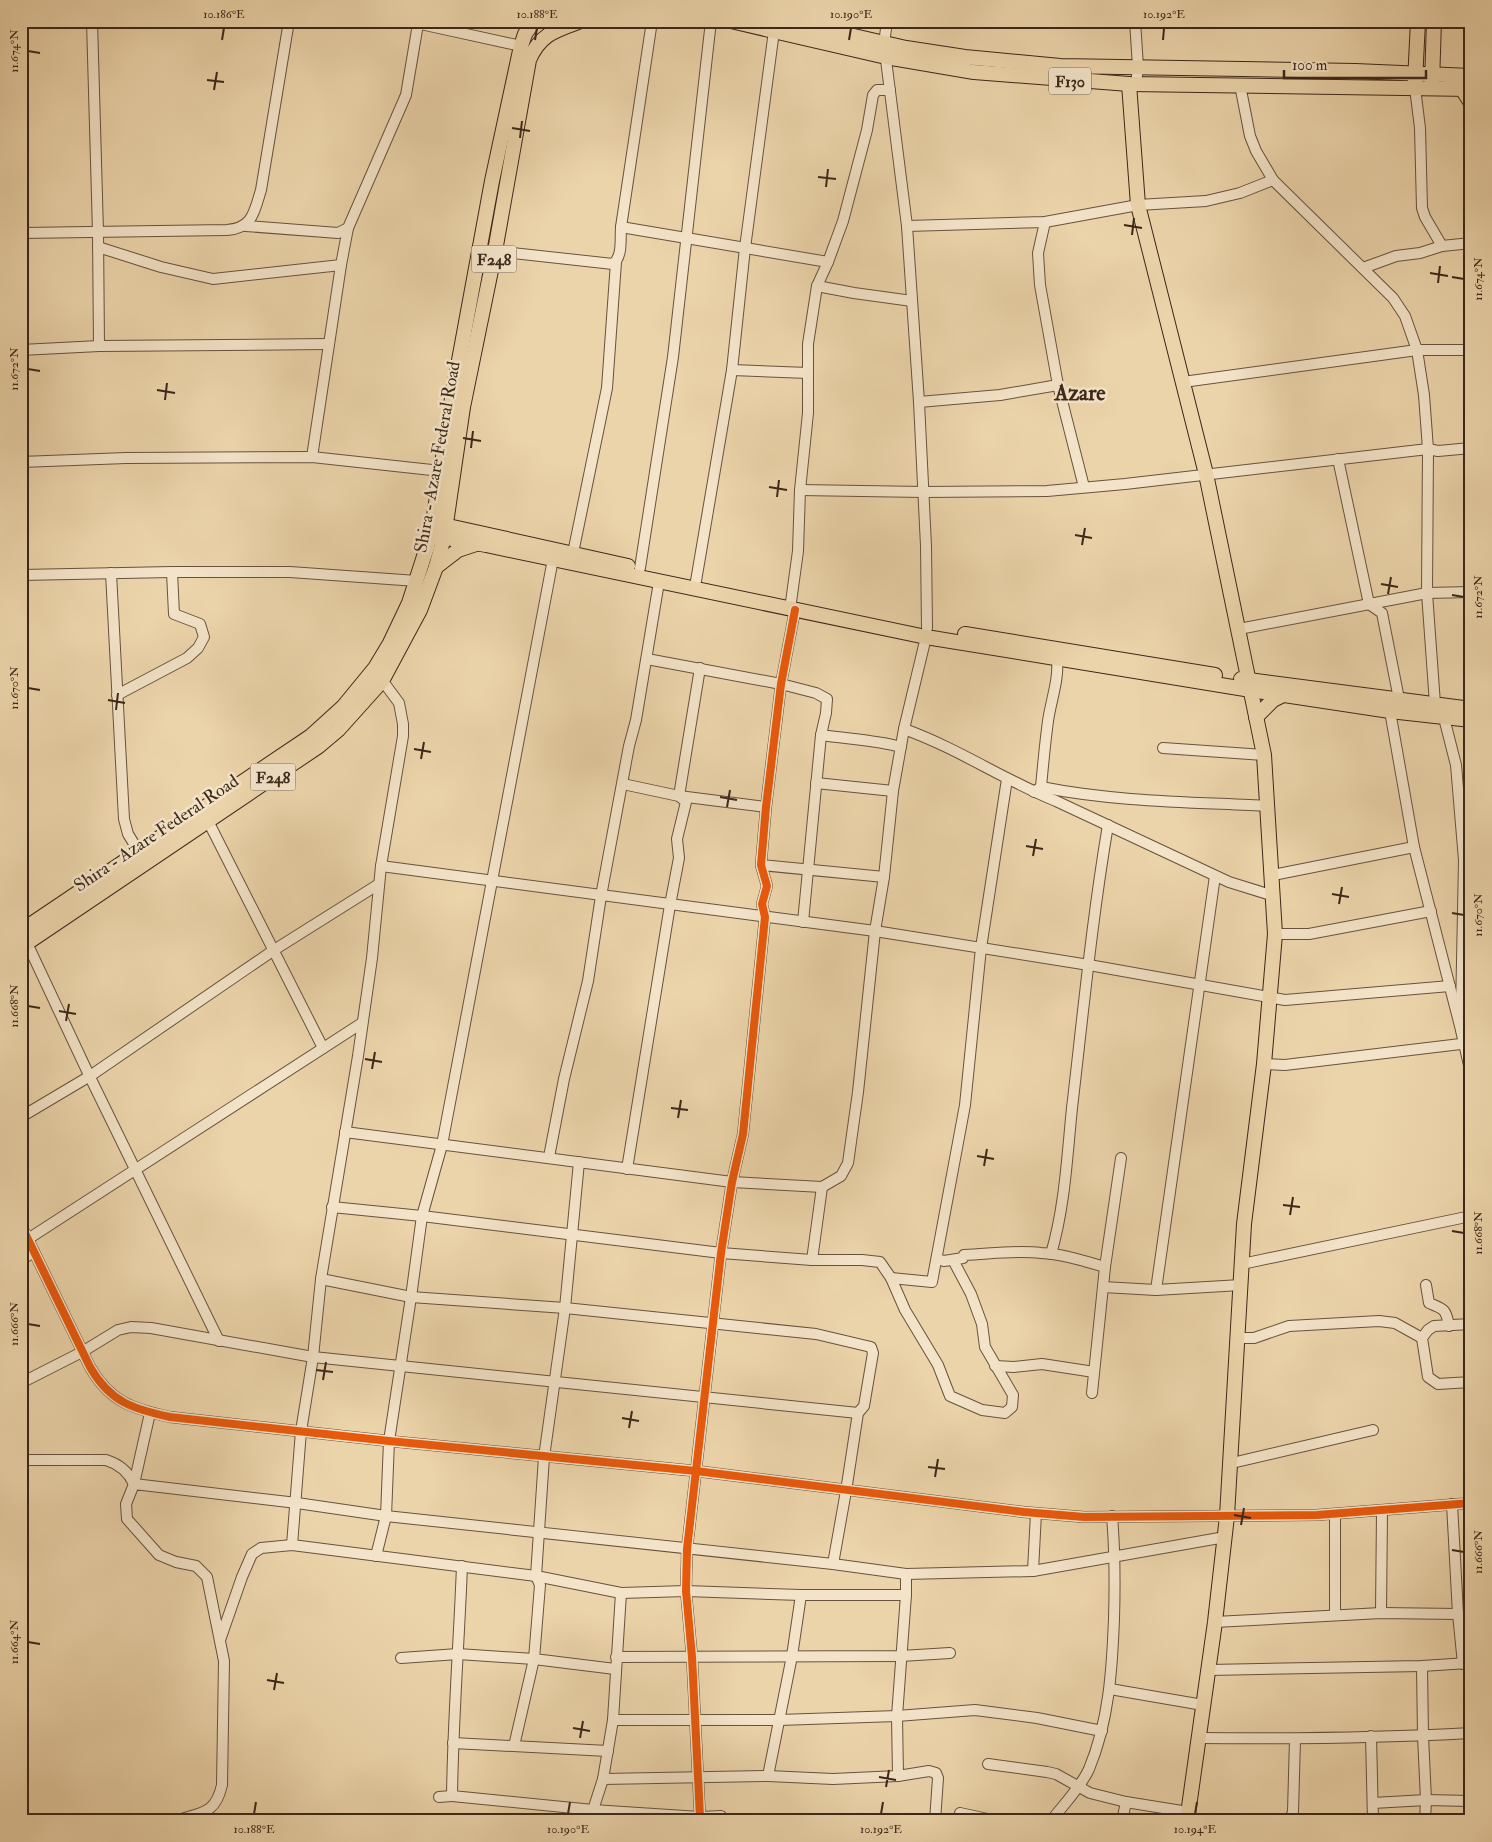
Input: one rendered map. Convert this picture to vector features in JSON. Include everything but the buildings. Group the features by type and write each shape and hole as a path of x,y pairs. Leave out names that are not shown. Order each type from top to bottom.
{"main road":[{"name":"Shira - Azare Federal Road","path":"24,935 208,821 319,746 338,730 382,681 420,610 436,567 441,471 451,404 492,181 521,46 525,34 534,21"},
{"name":"Shira - Azare Federal Road","path":"24,935 139,852 311,736 342,706 375,668 394,634 450,497 463,407 495,251 529,60 534,47 542,39 554,31 581,21"},
{"path":"587,21 598,21"},
{"name":"F130","path":"731,21 774,32 885,50 1060,66 1138,67 1432,82 1466,82"},
{"name":"F130","path":"789,21 885,50 974,72 1133,84 1240,85 1415,81"},
{"path":"1415,81 1418,21"},
{"path":"1432,82 1434,21"},
{"path":"1434,49 1449,69 1466,82 1471,103"},
{"path":"1133,84 1138,205 1206,474 1264,756 1276,934 1264,1064 1244,1224 1228,1516 1216,1622 1188,1816"},
{"path":"492,181 507,181"},
{"path":"450,497 456,516 477,538 553,559 659,582 793,606 1057,659 1250,685 1471,709"},
{"path":"438,530 574,554 640,568 793,606"},
{"path":"436,567 477,538"},
{"path":"926,632 1250,685 1283,695 1390,711 1471,720"},
{"path":"1256,717 1269,703 1283,695"}],"street":[{"path":"92,21 99,346"},
{"path":"246,226 253,215 261,190 289,21"},
{"path":"406,21 521,46"},
{"path":"574,554 607,388 616,262 619,255 621,227 652,21"},
{"path":"640,568 673,357 711,21"},
{"path":"345,1132 732,1182 822,1187 841,1176 848,1163 893,791 904,729 926,632 926,546 919,402 907,226 885,50 887,21"},
{"path":"1133,84 1138,67 1135,21"},
{"path":"312,457 348,228 406,95 418,24"},
{"path":"696,581 732,370 745,248 774,32"},
{"path":"1415,81 1420,128 1422,208 1425,217 1442,246"},
{"path":"1240,85 1250,136 1256,151 1273,180 1393,298 1405,316 1417,350 1424,395 1428,449 1427,593 1435,704"},
{"path":"700,1817 692,1657 686,1590 687,1549 721,1253 732,1182 743,1134 766,917 762,904 768,886 761,865 766,807 781,684 793,606 798,551 800,490 808,413 808,344 817,286 843,221 867,130 872,95 877,90 890,90"},
{"path":"907,226 1045,222 1138,205 1206,201 1240,193 1273,180"},
{"path":"1045,222 1038,253 1040,285 1058,385 1084,487"},
{"path":"21,233 227,230 246,226 338,233 348,228"},
{"path":"621,227 828,262"},
{"path":"1363,268 1386,259 1420,253 1442,246 1471,243"},
{"path":"98,247 162,267 213,279 341,265"},
{"path":"495,251 613,264 616,262"},
{"path":"817,286 912,301"},
{"path":"21,350 99,346 329,344"},
{"path":"1183,382 1417,350 1471,350"},
{"path":"732,370 808,373"},
{"path":"919,402 1000,395 1058,385"},
{"path":"800,490 923,492 1047,490 1428,449 1438,451 1471,448"},
{"path":"21,462 126,458 312,457 441,471"},
{"path":"1338,459 1369,604 1382,613 1399,700"},
{"path":"376,1556 386,1516 390,1441 422,1216 442,1145 553,559"},
{"path":"117,695 186,658 198,648 204,636 200,624 174,614 172,572"},
{"path":"21,575 290,572 416,581"},
{"path":"111,573 124,819 125,828 139,852"},
{"path":"549,1157 564,1079 588,981 601,896 647,659 659,582"},
{"path":"1239,629 1427,593 1471,592"},
{"path":"647,659 781,684 816,693 827,699 821,735 803,922"},
{"path":"1038,789 1058,668 1057,659"},
{"path":"292,1545 297,1503 301,1431 321,1279 372,958 381,866 403,736 399,703 382,681 375,668"},
{"path":"679,796 700,668"},
{"path":"1390,711 1414,847 1460,1026 1468,1044 1471,1074"},
{"path":"1444,718 1456,765 1468,893 1460,1026"},
{"path":"904,729 947,747 1007,778 1038,789 1108,825 1228,882 1274,896"},
{"path":"821,735 844,739 860,739 871,743 901,747"},
{"path":"1163,748 1264,756"},
{"path":"891,1278 932,1282 965,1105 982,948 1007,778"},
{"path":"816,783 893,791"},
{"path":"623,784 679,796 766,807"},
{"path":"1038,789 1152,801 1268,806"},
{"path":"628,1169 679,858 678,839 686,802 679,796"},
{"path":"208,821 323,1048"},
{"path":"1051,1254 1060,1226 1066,1181 1098,884 1108,825"},
{"path":"1273,875 1414,847"},
{"path":"761,865 884,877"},
{"path":"381,866 491,882 875,931 1285,1000 1450,986"},
{"path":"1156,1290 1215,876"},
{"path":"21,1117 90,1076 274,950 379,884"},
{"path":"1276,934 1308,934 1431,911"},
{"path":"24,935 90,1076 219,1341"},
{"path":"28,1239 362,1023"},
{"path":"1264,1064 1285,1065 1468,1044"},
{"path":"1092,1392 1104,1267 1121,1158"},
{"path":"514,1746 534,1659 540,1585 536,1576 544,1457 565,1308 579,1162"},
{"path":"812,1260 822,1187"},
{"path":"332,1208 422,1216 721,1253 812,1260 880,1262 891,1278 905,1310 938,1365 950,1396 982,1410 1005,1414 1012,1407 1013,1395 985,1347 982,1324 971,1294 953,1260"},
{"path":"1242,1264 1471,1216"},
{"path":"21,1225 98,1382 110,1394 127,1405 150,1413 170,1417 544,1457 696,1471 846,1491 1084,1517 1334,1514 1471,1503"},
{"path":"21,1260 34,1252"},
{"path":"937,1259 944,1261 963,1258 964,1255 1018,1252 1051,1254 1104,1267"},
{"path":"321,1279 411,1297 565,1308 816,1334 871,1347 873,1353 864,1406 858,1413 833,1564"},
{"path":"1103,1286 1156,1290 1241,1285"},
{"path":"1426,1286 1429,1303 1444,1309 1447,1313 1449,1326"},
{"path":"1239,1338 1254,1338 1289,1326 1379,1320 1394,1324 1422,1338"},
{"path":"1471,1324 1434,1326 1422,1338 1428,1377 1438,1384 1471,1382"},
{"path":"21,1383 82,1352 118,1330 131,1327 151,1328 312,1357 858,1413"},
{"path":"996,1366 1014,1367 1042,1364 1094,1372"},
{"path":"150,1413 134,1484 126,1504 127,1519 159,1555 176,1562 196,1566 206,1577 220,1641 224,1673 222,1785 219,1799 210,1810 175,1821"},
{"path":"1232,1463 1373,1430"},
{"path":"21,1460 106,1460 117,1464 130,1475 134,1484"},
{"path":"134,1484 297,1503 386,1516 833,1564 906,1574 1033,1571 1225,1537"},
{"path":"1209,1670 1467,1664 1458,1614 1452,1504"},
{"path":"1381,1613 1382,1511"},
{"path":"1033,1571 1036,1513"},
{"path":"1334,1514 1335,1615"},
{"path":"1051,1821 1088,1770 1102,1731 1110,1689 1113,1650 1116,1557 1112,1516"},
{"path":"220,1641 252,1554 261,1548 292,1545 536,1576 621,1593 686,1590 801,1595 906,1595"},
{"path":"452,1796 462,1566"},
{"path":"898,1776 897,1716 906,1574"},
{"path":"592,1821 593,1810 603,1779 613,1720 621,1593"},
{"path":"768,1776 792,1656 801,1595"},
{"path":"1216,1622 1381,1613 1458,1614"},
{"path":"616,1658 901,1656 950,1653"},
{"path":"401,1658 458,1654 534,1659 615,1669"},
{"path":"1422,1666 1425,1821"},
{"path":"1110,1689 1204,1705"},
{"path":"613,1720 779,1720 897,1716 975,1710 1037,1718 1102,1731"},
{"path":"1198,1738 1423,1736 1471,1733"},
{"path":"1371,1736 1373,1821"},
{"path":"1288,1821 1293,1812 1295,1738"},
{"path":"453,1743 608,1751"},
{"path":"988,1764 1047,1772 1090,1793 1188,1816"},
{"path":"603,1779 768,1776 833,1779 898,1776 929,1772 936,1773 938,1778 935,1821"},
{"path":"439,1797 452,1796 593,1810 700,1817 721,1816"},
{"path":"1373,1803 1426,1800 1471,1801"},
{"path":"1122,1821 1126,1802"},
{"path":"960,1813 997,1821"}],"cycle path":[{"path":"700,1817 692,1657 686,1591 687,1549 721,1253 732,1182 743,1134 765,917 762,904 767,886 761,865 766,807 781,684 795,610"},
{"path":"21,1225 90,1367 98,1379 114,1396 124,1402 145,1411 170,1417 389,1441 696,1471 1024,1512 1084,1517 1317,1515 1471,1503"}],"district":[{"name":"Azare","path":"1080,392"}]}
